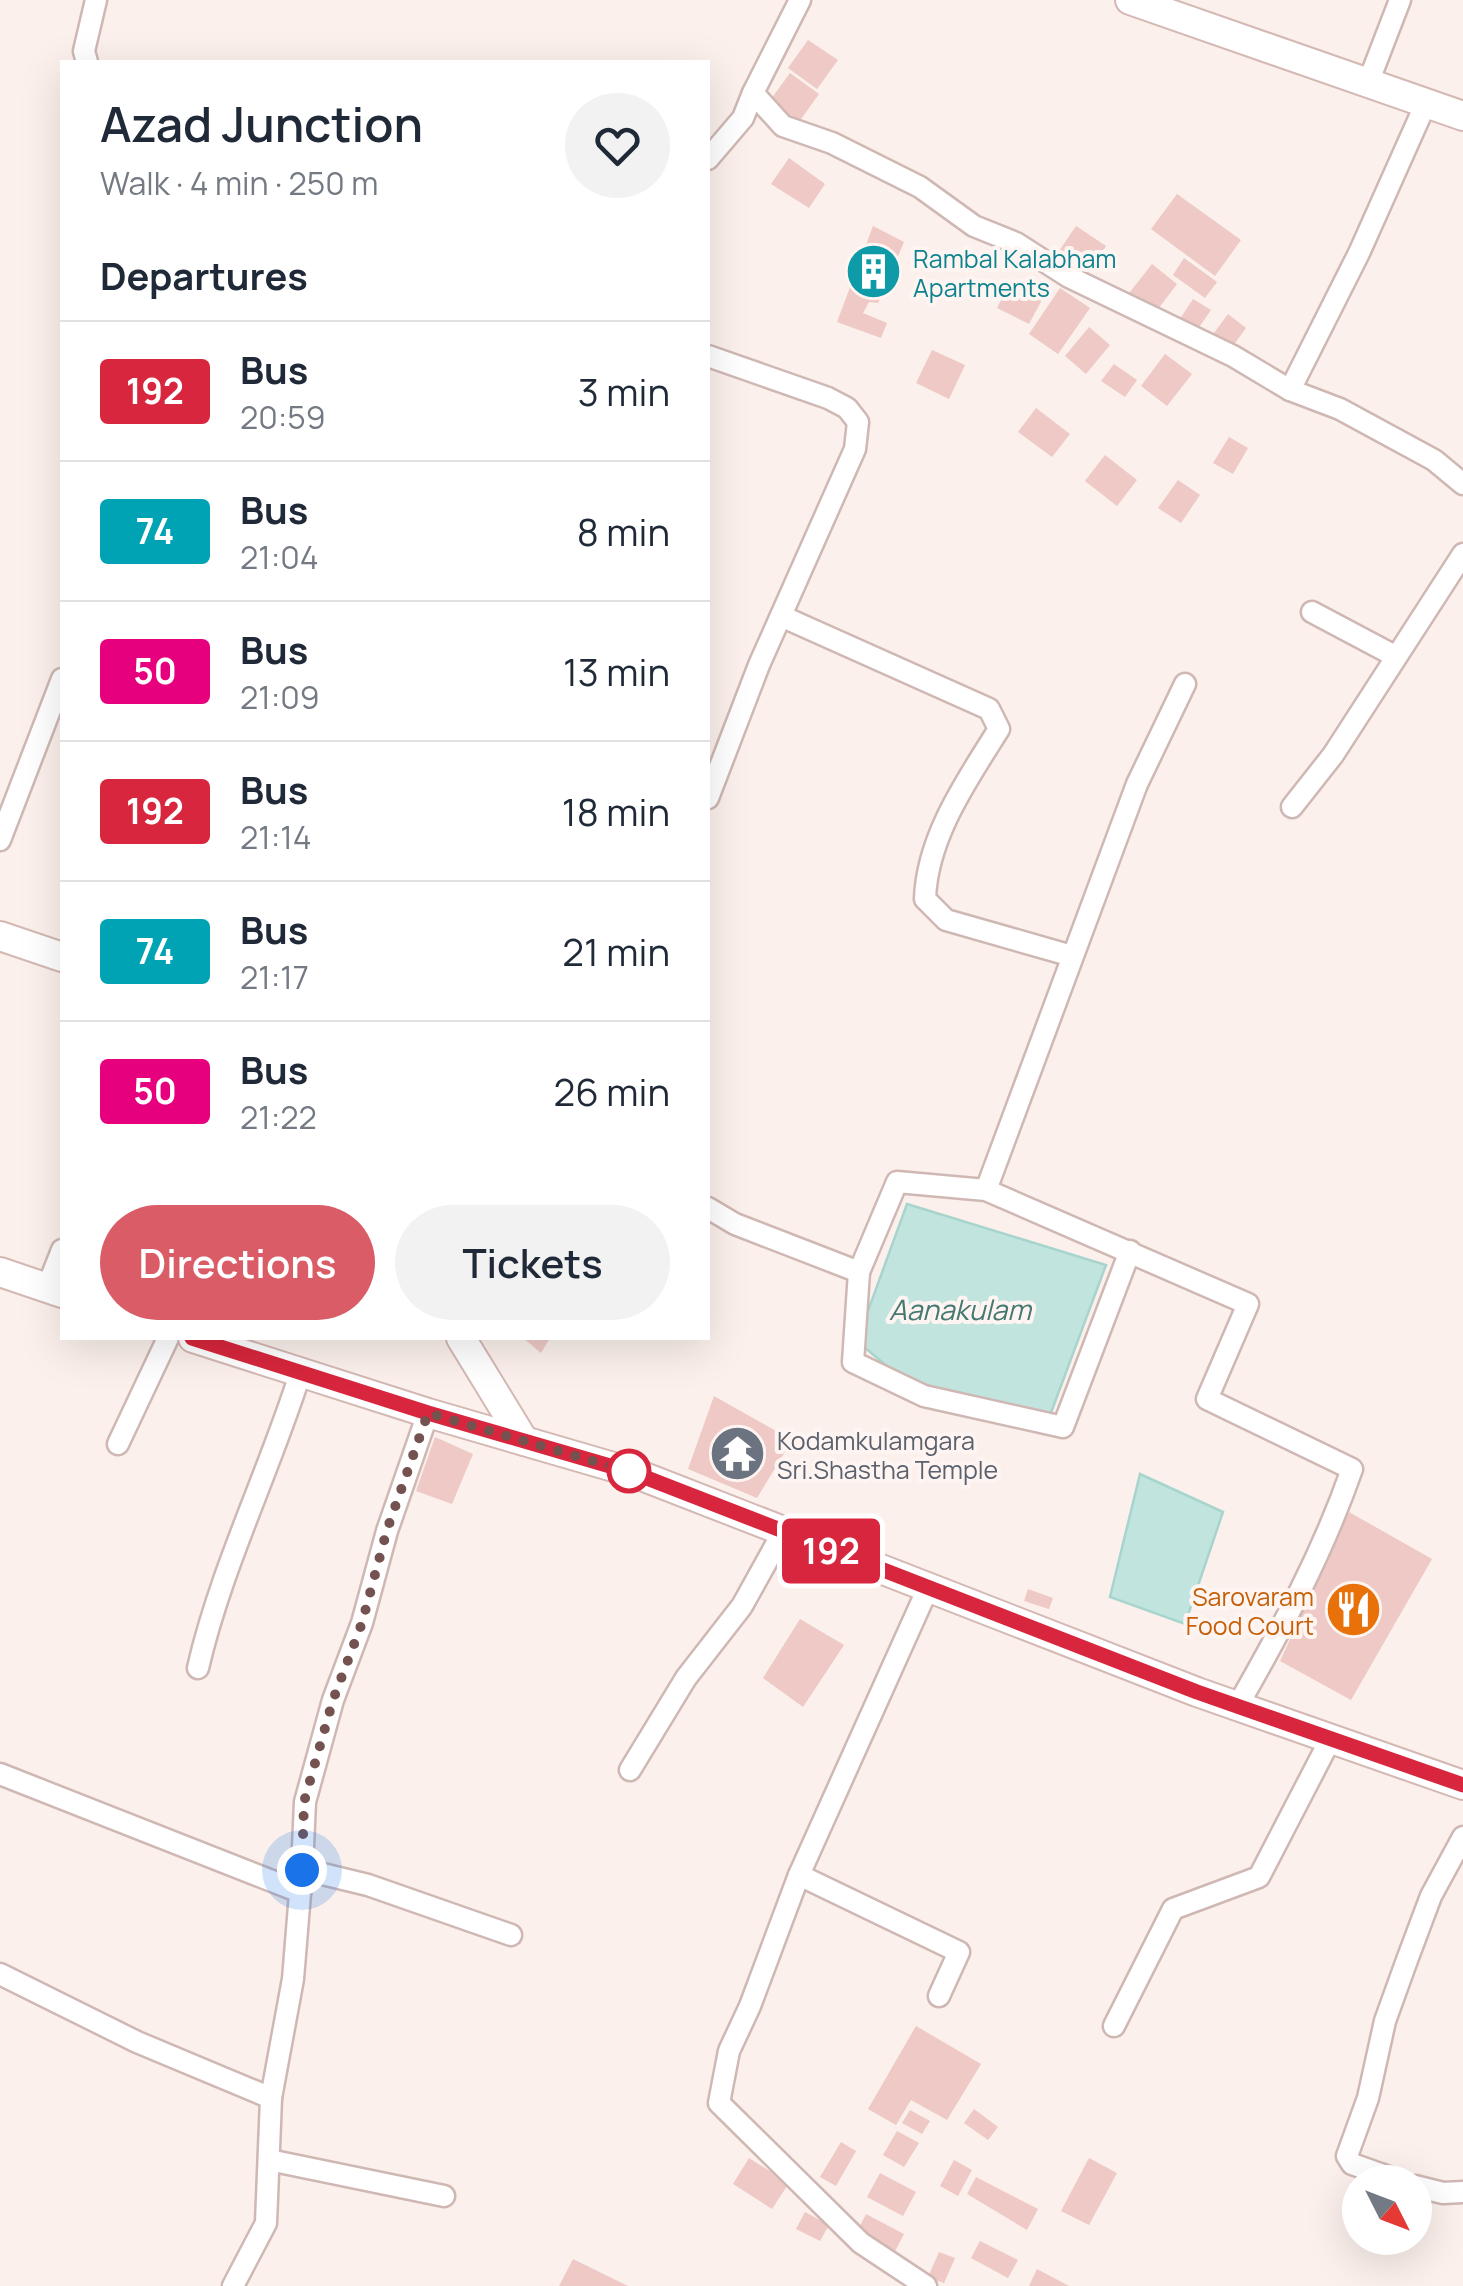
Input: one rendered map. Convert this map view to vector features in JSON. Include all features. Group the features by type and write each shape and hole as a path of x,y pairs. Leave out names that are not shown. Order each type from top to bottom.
{"main road":[{"path":"1130,0 1463,116"},
{"path":"0,936 60,956"},
{"path":"0,1272 55,1290"},
{"path":"198,1340 634,1473 1237,1706 1330,1740 1461,1778"},
{"path":"462,1340 524,1442"}],"street":[{"path":"86,60 96,0"},
{"path":"710,157 742,118 800,0"},
{"path":"1368,83 1400,0"},
{"path":"752,93 782,126 832,143 920,187 974,226 1016,243 1069,277 1232,356 1290,390 1340,409 1434,460 1463,484"},
{"path":"1290,390 1359,253 1426,103"},
{"path":"710,357 828,398 847,408 858,422 855,449 781,616 710,793"},
{"path":"1292,807 1333,755 1463,554"},
{"path":"1312,612 1395,656"},
{"path":"781,616 989,710 999,728 935,842 926,870 926,899 946,920 1072,956"},
{"path":"0,840 60,684"},
{"path":"986,1190 1136,784 1185,684"},
{"path":"1130,1252 1063,1427 924,1396 853,1362 858,1272 897,1182 986,1190 1130,1252 1248,1304 1207,1399 1352,1469 1330,1532 1300,1596 1237,1706"},
{"path":"710,1209 735,1224 858,1272"},
{"path":"55,1290 60,1261"},
{"path":"118,1444 167,1340"},
{"path":"198,1668 206,1632 300,1374"},
{"path":"232,2286 266,2223 271,2098 294,1979 304,1802 333,1700 362,1623 387,1530 428,1413"},
{"path":"630,1770 686,1678 742,1606 783,1532"},
{"path":"926,2286 861,2243 719,2102 729,2050 750,2006 798,1875 928,1588"},
{"path":"1114,2026 1173,1910 1259,1878 1330,1740"},
{"path":"0,1774 300,1892"},
{"path":"1355,2165 1346,2156 1368,2098 1385,2021 1431,1896 1463,1837"},
{"path":"302,1870 368,1885 511,1936"},
{"path":"798,1875 959,1952 939,1996"},
{"path":"0,1974 137,2042 271,2098"},
{"path":"269,2160 444,2196"},
{"path":"1432,2190 1463,2192"}],"water":[{"name":"Aanakulam","path":"907,1204 1106,1265 1049,1418 907,1383 857,1341"},
{"path":"1140,1474 1223,1512 1185,1624 1110,1597"}],"building":[{"path":"808,40 838,60 817,89 788,68"},
{"path":"790,73 819,94 799,122 769,102"},
{"path":"789,158 825,184 809,208 771,184"},
{"path":"1177,194 1241,240 1215,276 1151,229"},
{"name":"Rambal Kalabham Apartments","path":"873,226 904,242 878,303 869,302 863,313 887,323 881,338 837,322"},
{"path":"1076,226 1106,246 1085,278 1055,257"},
{"path":"1184,258 1217,282 1205,298 1173,275"},
{"path":"1152,264 1177,284 1152,317 1126,297"},
{"path":"1011,281 1043,298 1029,324 997,308"},
{"path":"1060,288 1090,308 1058,354 1029,334"},
{"path":"1193,299 1211,310 1195,333 1178,322"},
{"path":"1228,314 1246,328 1230,350 1211,337"},
{"path":"1089,327 1110,345 1086,374 1065,356"},
{"path":"932,350 965,365 949,399 916,383"},
{"path":"1165,354 1192,374 1167,406 1141,386"},
{"path":"1114,364 1137,380 1125,397 1101,381"},
{"path":"1036,408 1070,434 1052,457 1018,432"},
{"path":"1229,437 1248,448 1233,474 1213,463"},
{"path":"1105,455 1137,480 1117,506 1085,481"},
{"path":"1178,480 1200,495 1181,523 1158,508"},
{"path":"525,1340 549,1340 541,1353"},
{"name":"Kodamkulamgara Sri.Shastha Temple","path":"714,1396 792,1440 757,1498 688,1469"},
{"path":"435,1437 473,1454 452,1504 416,1491"},
{"name":"Sarovaram Food Court","path":"1349,1512 1432,1559 1351,1700 1280,1661"},
{"path":"1028,1589 1053,1598 1049,1609 1024,1601"},
{"path":"800,1619 844,1645 803,1707 763,1678"},
{"path":"916,2026 981,2064 947,2120 911,2100 896,2125 868,2109"},
{"path":"974,2109 998,2127 988,2140 964,2123"},
{"path":"910,2110 930,2121 922,2134 902,2123"},
{"path":"897,2131 919,2143 904,2167 883,2155"},
{"path":"841,2142 856,2151 836,2186 820,2177"},
{"path":"749,2158 789,2183 772,2209 733,2184"},
{"path":"1089,2158 1117,2173 1089,2225 1061,2211"},
{"path":"954,2160 972,2170 958,2196 940,2186"},
{"path":"880,2173 916,2192 903,2216 867,2197"},
{"path":"976,2177 1038,2209 1027,2230 967,2194"},
{"path":"805,2212 829,2225 820,2241 796,2229"},
{"path":"866,2214 904,2234 893,2255 855,2236"},
{"path":"980,2241 1018,2260 1008,2278 971,2258"},
{"path":"939,2252 955,2258 944,2283 928,2277"},
{"path":"573,2259 628,2286 559,2286"},
{"path":"1037,2269 1069,2286 1029,2286"}],"bus line":[{"name":"192","path":"198,1340 634,1473 1197,1692 1463,1785"}],"place":[{"name":"Rambal Kalabham Apartments","path":"874,272"},
{"name":"Kodamkulamgara Sri.Shastha Temple","path":"738,1454"},
{"name":"Sarovaram Food Court","path":"1353,1610"}],"route":[{"path":"302,1870 304,1802 333,1700 362,1623 387,1530 428,1413 634,1473 629,1471"}]}
